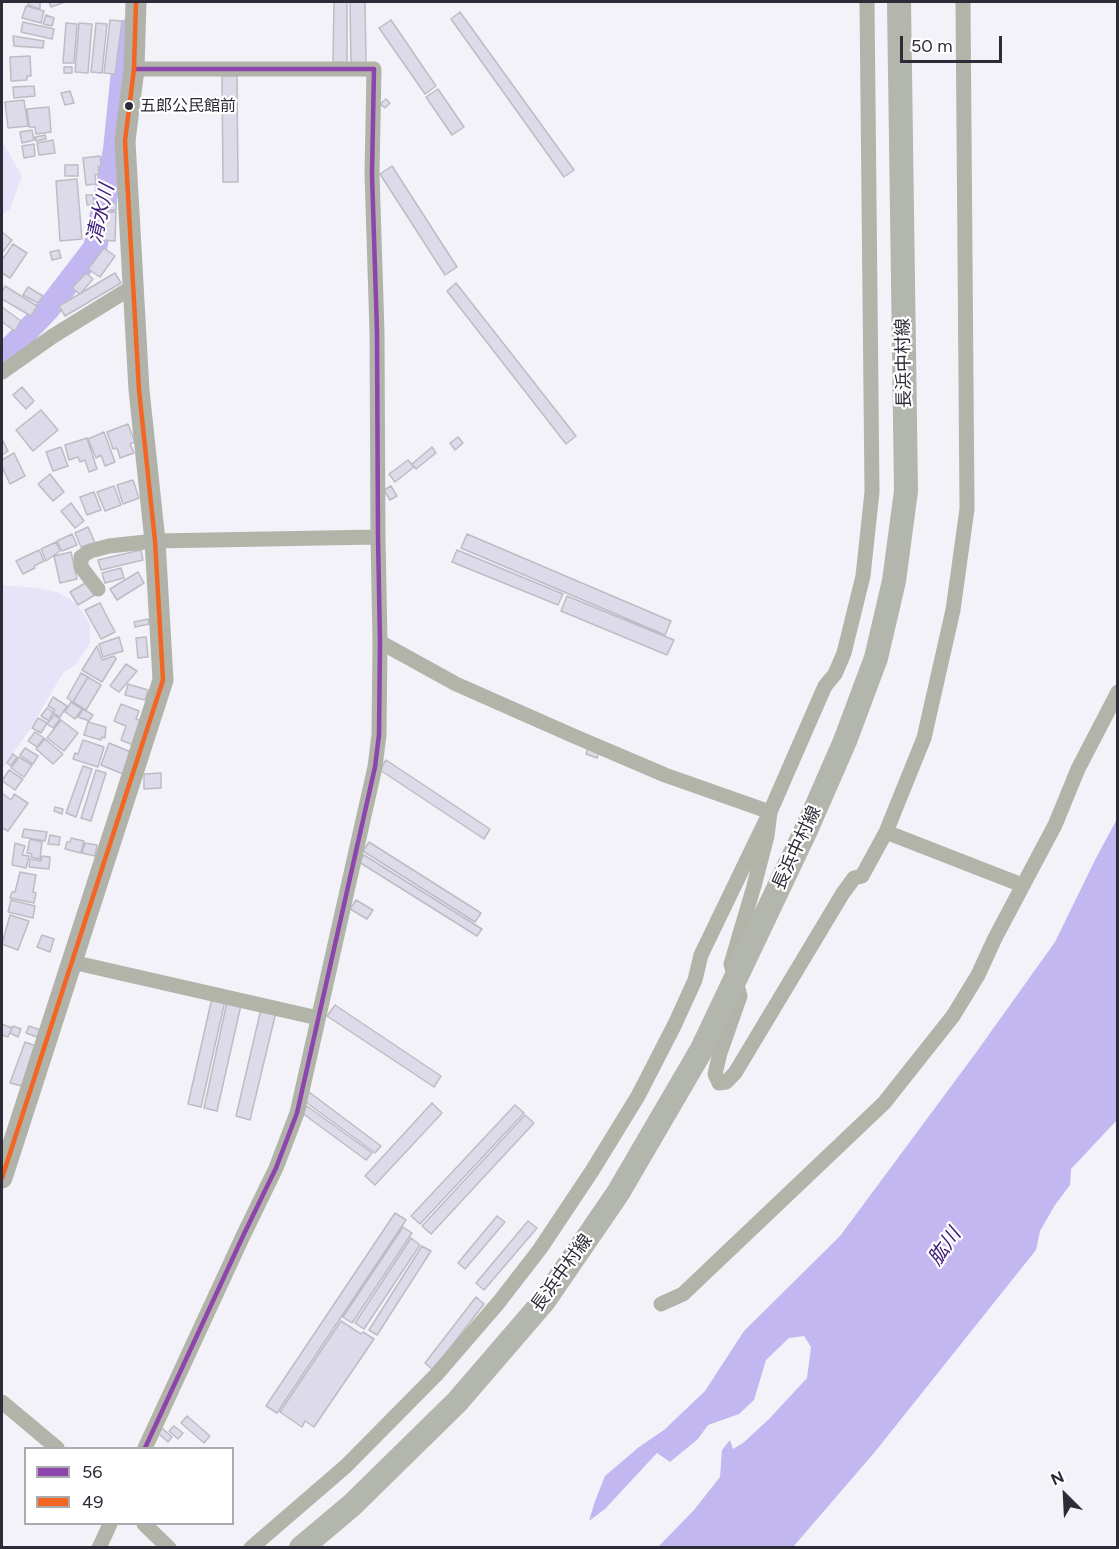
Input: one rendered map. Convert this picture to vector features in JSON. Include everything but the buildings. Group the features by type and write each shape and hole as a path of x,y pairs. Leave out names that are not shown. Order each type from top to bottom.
{"main road":[{"name":"長浜中村線","path":"301,1548 352,1505 457,1402 544,1301 618,1193 702,1049 807,828 845,741 876,657 894,581 906,492 899,2"}],"street":[{"path":"2,1178 163,680 155,541 139,390 125,141 134,69 136,2"},
{"path":"250,1548 346,1466 436,1376 499,1302 540,1249 638,1096 675,1024 695,980 701,955 770,812 825,686 835,675 844,653 863,576 872,492 867,2"},
{"path":"770,812 767,836 731,964 740,996 720,1053 715,1074 718,1083 726,1082 735,1072 843,893 854,878 862,876 886,832 924,738 953,610 967,509 963,2"},
{"path":"134,69 374,69 372,174 377,332 380,642 379,735 375,766 297,1113 276,1168 146,1447"},
{"path":"2,372 53,336 134,286"},
{"path":"98,588 81,567 81,557 90,551 136,541 378,537"},
{"path":"380,642 456,684 576,737 665,775 770,812"},
{"path":"661,1304 683,1294 884,1103 953,1016 978,975 1022,885 1055,825 1078,769 1118,692"},
{"path":"886,832 1022,885"},
{"path":"72,962 318,1018"},
{"path":"2,1402 55,1447"},
{"path":"99,1548 110,1525"},
{"path":"145,1525 169,1548"}],"shaded area":[{"path":"2,141 22,176 10,209 2,214"},
{"path":"2,585 57,592 77,604 90,624 90,643 76,664 63,673 30,729 2,769"}],"water":[{"name":"肱川","path":"1117,819 1117,1120 1071,1169 1070,1185 1040,1231 1036,1250 874,1453 793,1547 658,1547 694,1510 720,1477 722,1450 730,1440 733,1449 743,1443 807,1378 811,1347 804,1336 789,1338 766,1360 754,1400 739,1414 708,1425 698,1439 670,1462 657,1453 605,1509 589,1521 605,1476 639,1447 664,1430 705,1391 744,1331 840,1236 1055,942"}],"waterway":[{"name":"清水川","path":"2,357 48,309 95,248 115,150 127,31"}],"transit line":[{"name":"49","path":"2,1178 163,680 155,541 139,390 125,141 134,69 136,2"},
{"name":"56","path":"134,69 374,69 372,174 377,332 380,642 379,735 375,767 297,1113 276,1168 145,1447"}],"place":[{"name":"五郎公民館前","path":"129,106"}]}
